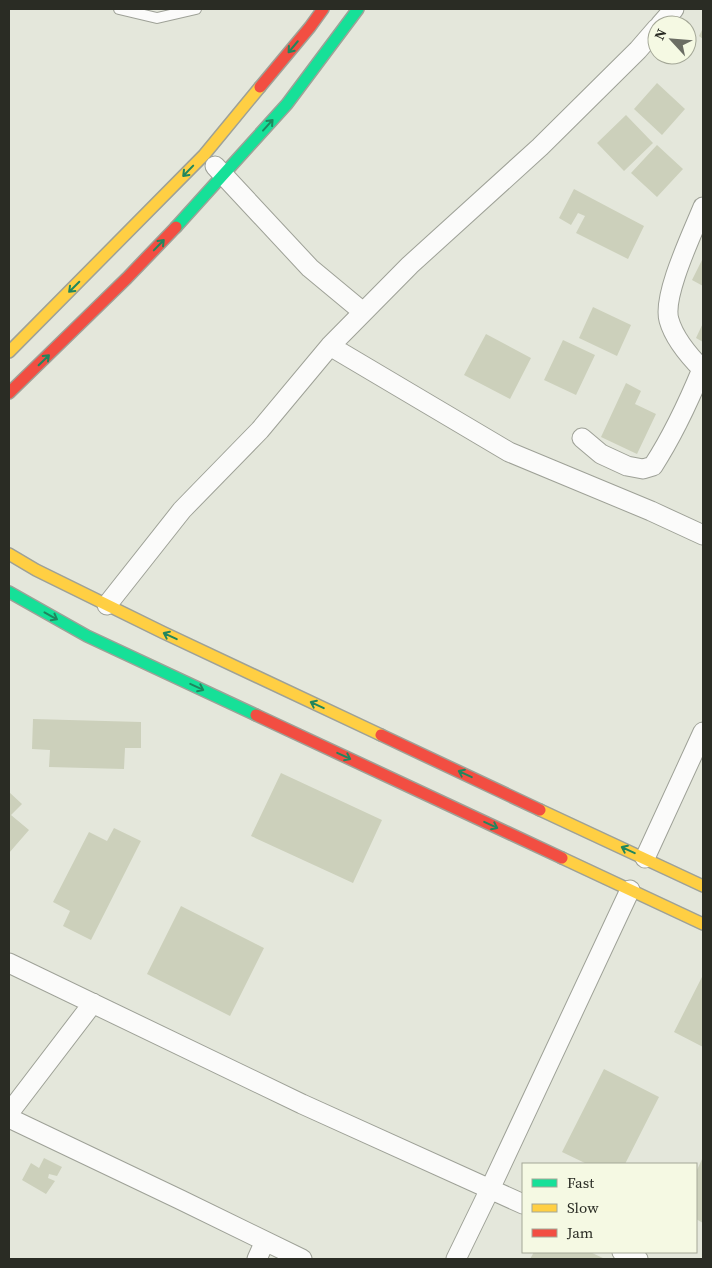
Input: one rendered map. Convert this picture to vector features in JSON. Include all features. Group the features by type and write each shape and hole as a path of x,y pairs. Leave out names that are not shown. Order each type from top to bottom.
{"street":[{"path":"9,352 204,155 323,9"},
{"path":"9,394 166,238 287,104 358,9"},
{"path":"107,605 182,510 260,430 330,346 410,266 540,147 647,40"},
{"path":"204,155 310,268 364,312"},
{"path":"582,438 601,454 627,466 643,468 653,466 681,418 703,370 675,336 668,318 669,301 674,280 703,207"},
{"path":"9,342 21,330 37,325"},
{"path":"330,346 509,452 651,511 703,535"},
{"path":"9,401 27,376"},
{"path":"9,541 16,551 36,570"},
{"path":"9,554 36,570 171,636 703,886"},
{"path":"9,592 87,636 703,924"},
{"path":"645,858 703,732"},
{"path":"456,1259 630,890"},
{"path":"9,963 302,1104 522,1204"},
{"path":"9,1113 93,1004"},
{"path":"9,1118 302,1259"},
{"path":"257,1259 265,1241"},
{"path":"624,1253 638,1259"}],"lane":[{"path":"119,9 157,18 196,9"}],"building":[{"path":"703,28 703,39 699,36"},
{"path":"657,83 685,109 662,135 634,109"},
{"path":"626,115 653,143 624,171 597,143"},
{"path":"657,145 683,169 657,197 631,173"},
{"path":"574,189 644,226 628,259 576,233 585,216 578,213 571,225 559,218"},
{"path":"703,258 703,286 692,280"},
{"path":"593,307 631,325 617,356 579,338"},
{"path":"703,323 703,342 696,338"},
{"path":"486,334 531,358 510,399 464,375"},
{"path":"563,340 595,355 576,395 544,380"},
{"path":"626,383 641,391 635,404 656,414 637,454 601,437"},
{"path":"33,719 141,722 141,748 125,748 124,769 49,767 50,750 32,749"},
{"path":"281,773 382,820 353,883 251,836"},
{"path":"9,792 22,804 11,815 29,830 9,853"},
{"path":"114,828 141,841 91,940 63,926 70,911 53,902 89,832 107,841"},
{"path":"181,906 264,948 230,1016 147,974"},
{"path":"703,975 703,1047 674,1032"},
{"path":"604,1069 659,1097 626,1163 585,1163 562,1152"},
{"path":"703,1157 703,1223 697,1220 697,1170"},
{"path":"44,1158 62,1167 57,1176 49,1174 48,1178 55,1181 46,1194 22,1180 31,1163 39,1168"},
{"path":"533,1253 592,1253 605,1259 530,1259"}],"traffic: fast":[{"path":"176,227 287,104 358,9"},
{"path":"9,592 87,636 256,715"}],"traffic: slow":[{"path":"9,352 204,155 260,87"},
{"path":"9,554 36,570 162,632 381,735"},
{"path":"540,810 703,886"},
{"path":"562,858 703,924"}],"traffic: jam":[{"path":"260,87 323,9"},
{"path":"9,393 127,278 176,227"},
{"path":"256,715 562,858"},
{"path":"381,735 540,810"}]}
